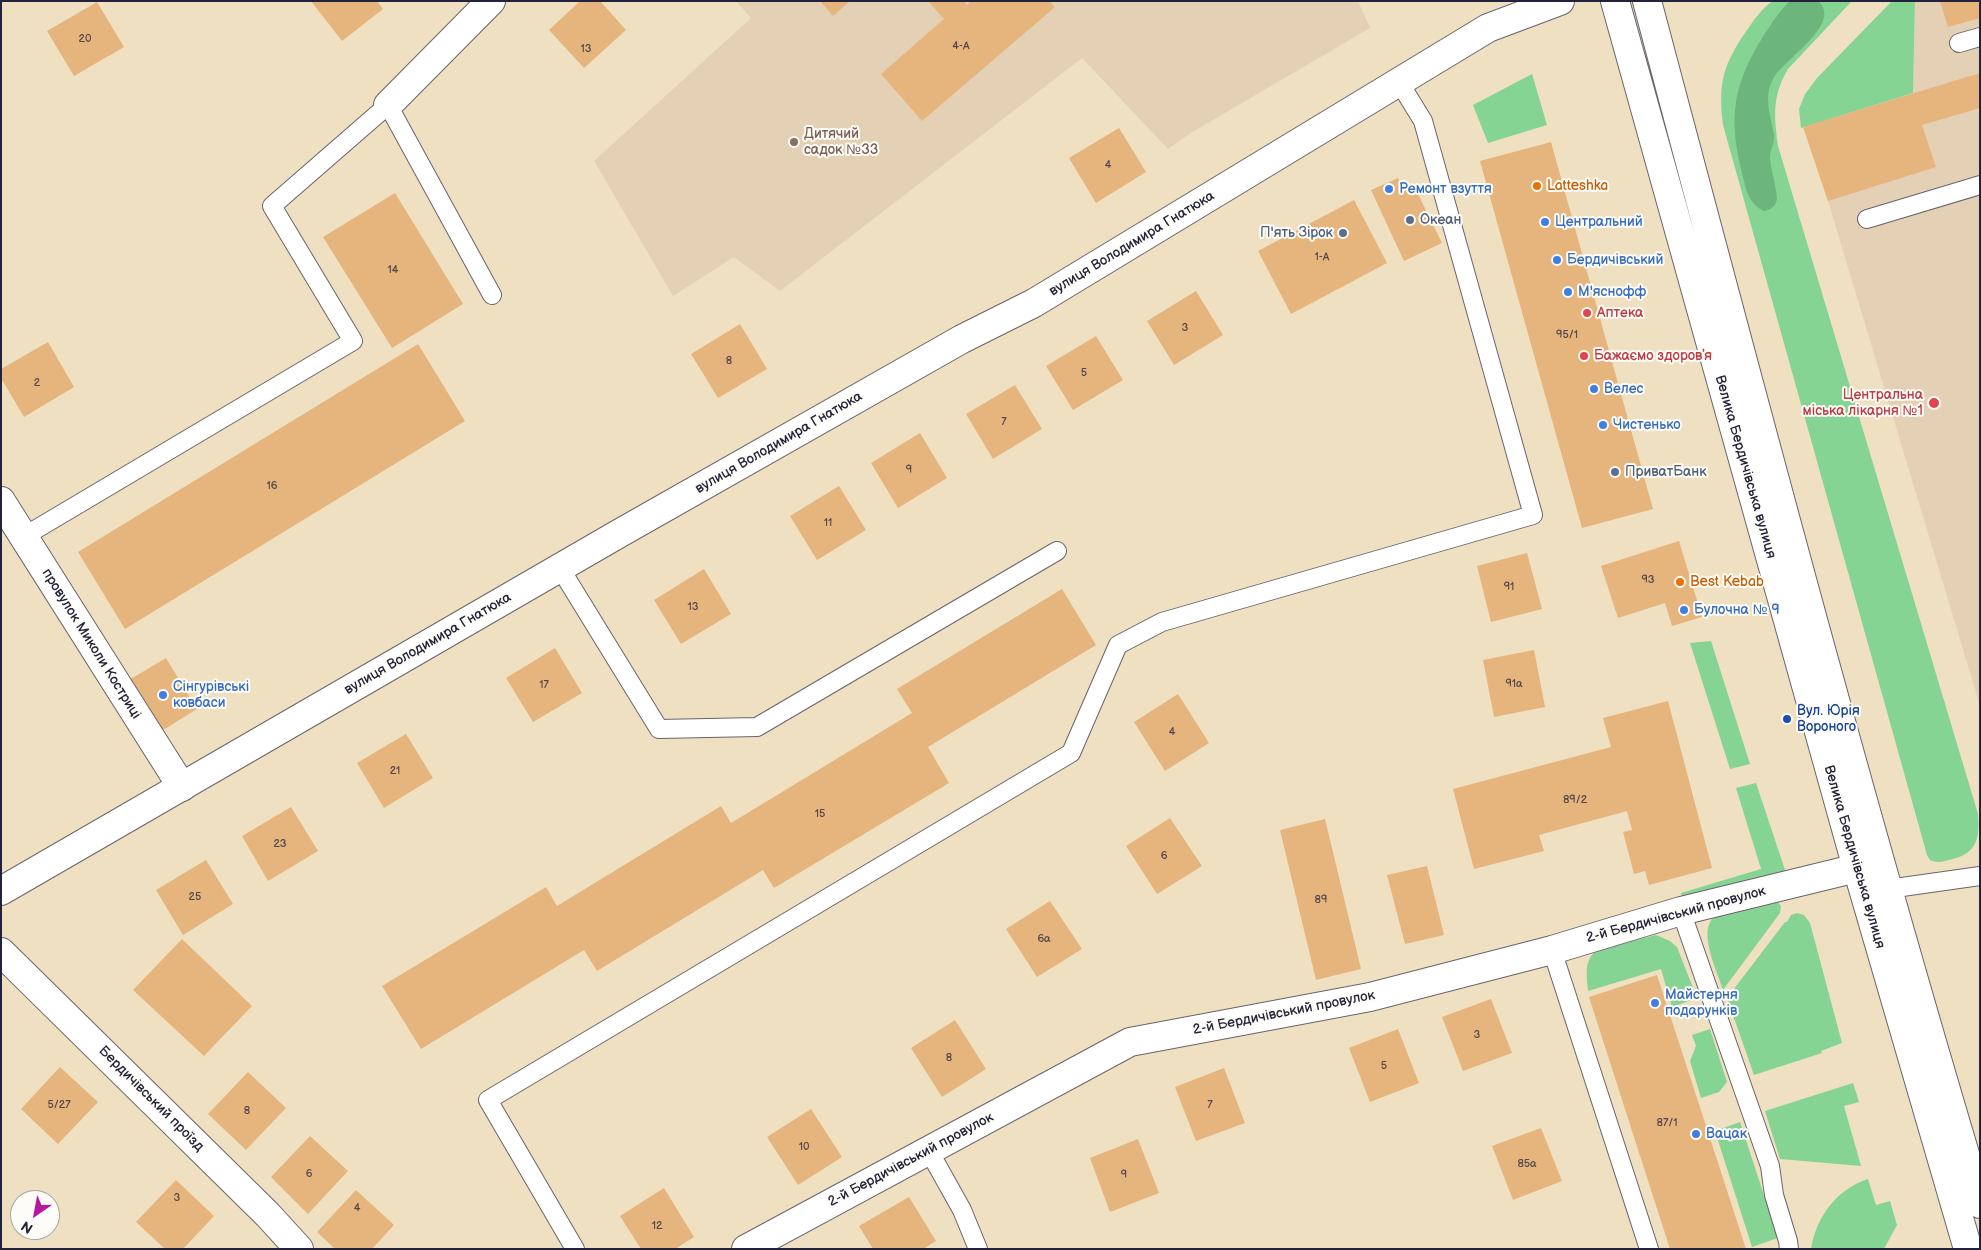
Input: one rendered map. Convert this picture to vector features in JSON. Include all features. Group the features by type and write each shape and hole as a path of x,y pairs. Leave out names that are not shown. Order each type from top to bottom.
{"main road":[{"path":"388,105 491,1"},
{"name":"вулиця Володимира Гнатюка","path":"1,890 962,339 1034,303 1488,28 1560,1"},
{"name":"Велика Бердичівська вулиця","path":"1616,1 1857,868 1968,1249"},
{"name":"Велика Бердичівська вулиця","path":"1647,1 1888,889 1980,1204"},
{"name":"провулок Миколи Костриці","path":"1,501 182,787"},
{"name":"2-й Бердичівський провулок","path":"746,1249 1130,1042 1370,997 1552,950 1682,911 1857,868"},
{"name":"Бердичівський проїзд","path":"1,952 268,1215 299,1249"}],"lane":[{"path":"1959,43 1980,38"},
{"path":"575,1249 488,1100 1071,753 1118,646 1162,622 1533,515 1423,122 1399,82"},
{"path":"23,537 353,341 272,206 388,105 492,295"},
{"path":"1867,219 1980,185"},
{"path":"560,568 659,729 757,727 1057,551"},
{"path":"1888,889 1979,879"},
{"path":"1682,911 1770,1166 1774,1195 1789,1249"},
{"path":"1552,950 1649,1249"},
{"path":"929,1151 962,1210 978,1249"}],"shaded area":[{"name":"Дитячий садок №33","path":"736,1 1358,1 1370,28 1189,134 1168,149 1082,58 780,291 734,257 673,296 594,161 751,18"},
{"name":"Центральна міська лікарня №1","path":"1915,1 1980,1 1980,706 1828,201 1803,127 1913,93"}],"green space":[{"path":"1773,1 1852,1 1788,69 1779,88 1775,106 1778,146 1978,814 1977,837 1972,848 1961,856 1944,861 1930,860 1927,855 1723,125 1722,85 1732,54 1752,22"},
{"path":"1790,1 1818,1 1824,10 1823,20 1809,41 1779,71 1770,86 1768,100 1774,138 1770,158 1777,199 1773,207 1764,211 1751,200 1745,185 1735,135 1736,101 1746,69 1754,53 1776,17"},
{"path":"1892,1 1915,1 1913,93 1801,128 1799,109 1805,94 1817,78"},
{"path":"1532,74 1547,125 1488,143 1473,105"},
{"path":"1711,641 1750,764 1730,769 1690,643"},
{"path":"1756,783 1786,873 1682,899 1681,893 1761,869 1736,788"},
{"path":"1777,901 1781,906 1780,913 1723,990 1710,953 1708,942 1709,924 1718,914"},
{"path":"1797,913 1804,915 1810,923 1842,1043 1821,1051 1822,1053 1754,1075 1727,998 1785,922 1787,922 1791,915"},
{"path":"1656,935 1670,941 1677,947 1697,998 1672,1007 1661,969 1588,991 1588,964 1597,950"},
{"path":"1710,1029 1727,1082 1719,1092 1701,1098 1690,1061 1696,1046 1692,1035"},
{"path":"1853,1083 1859,1102 1844,1106 1861,1166 1780,1159 1765,1111"},
{"path":"1740,1122 1778,1238 1752,1247 1715,1131"},
{"path":"1868,1179 1876,1205 1890,1201 1897,1225 1884,1249 1811,1249 1818,1226 1830,1206 1847,1190"}],"building":[{"path":"311,1 377,1 383,9 342,41"},
{"path":"580,1 600,1 626,30 584,68 549,30"},
{"path":"820,1 850,1 833,16"},
{"path":"928,1 964,1 967,5 971,1 1049,1 1055,7 922,121 881,74 944,19"},
{"path":"1940,1 1980,1 1980,18 1948,27"},
{"path":"97,2 124,47 74,76 47,31"},
{"path":"1980,73 1980,108 1922,125 1936,167 1828,201 1803,127"},
{"path":"1119,128 1146,172 1096,203 1069,158"},
{"path":"1551,142 1653,509 1582,528 1480,161"},
{"path":"1398,178 1404,191 1414,186 1442,243 1404,261 1371,190"},
{"path":"395,193 463,304 392,348 323,237"},
{"path":"1354,200 1387,263 1291,314 1258,251"},
{"path":"1196,291 1223,335 1174,365 1147,321"},
{"path":"740,324 767,369 718,398 691,354"},
{"path":"1096,336 1123,380 1073,410 1046,366"},
{"path":"48,342 74,387 24,417 1,378 1,369"},
{"path":"418,344 465,421 125,629 78,552"},
{"path":"1015,385 1042,429 993,459 966,414"},
{"path":"920,433 947,478 898,508 871,463"},
{"path":"839,486 866,530 817,560 790,516"},
{"path":"1679,541 1702,617 1672,626 1665,603 1618,618 1601,566"},
{"path":"1527,553 1542,609 1491,622 1477,566"},
{"path":"704,569 731,614 681,644 654,600"},
{"path":"1062,589 1096,645 928,747 949,783 774,888 763,870 597,971 584,950 421,1049 382,986 546,887 557,906 721,806 731,823 912,713 897,689"},
{"path":"555,648 582,693 533,722 506,678"},
{"path":"1534,650 1545,707 1494,717 1483,660"},
{"name":"Сінгурівські ковбаси","path":"166,658 197,709 160,732 129,680"},
{"path":"1178,694 1209,743 1165,771 1134,722"},
{"path":"1668,701 1712,868 1649,885 1645,871 1634,874 1623,832 1632,830 1627,811 1539,835 1544,851 1474,869 1453,789 1611,747 1603,718"},
{"path":"406,734 433,778 384,808 357,763"},
{"path":"291,807 318,851 268,881 242,836"},
{"path":"1170,818 1202,866 1157,894 1126,846"},
{"path":"1325,819 1361,969 1316,980 1280,830"},
{"path":"206,860 233,904 183,935 156,890"},
{"path":"1427,866 1444,935 1405,944 1387,875"},
{"path":"1050,901 1082,949 1037,977 1006,929"},
{"path":"182,939 252,1006 204,1056 133,990"},
{"path":"1657,975 1746,1249 1670,1249 1589,997"},
{"path":"1491,999 1512,1053 1463,1071 1442,1017"},
{"path":"955,1020 986,1069 942,1097 911,1048"},
{"path":"1398,1029 1419,1083 1370,1102 1349,1048"},
{"path":"60,1067 98,1102 58,1144 21,1109"},
{"path":"1224,1068 1245,1123 1196,1141 1175,1087"},
{"path":"248,1072 286,1108 246,1150 208,1114"},
{"path":"811,1109 842,1157 798,1185 767,1137"},
{"path":"1541,1128 1562,1181 1513,1200 1492,1146"},
{"path":"310,1136 348,1171 308,1214 271,1177"},
{"path":"1138,1139 1159,1193 1110,1212 1090,1158"},
{"path":"176,1180 214,1216 183,1249 165,1249 136,1222"},
{"path":"664,1188 694,1237 675,1249 641,1249 620,1216"},
{"path":"356,1190 394,1225 372,1249 335,1249 317,1232"},
{"path":"909,1197 936,1241 923,1249 873,1249 859,1226"}],"place":[{"name":"Дитячий садок №33","path":"794,142"},
{"name":"Latteshka","path":"1537,186"},
{"name":"Ремонт взуття","path":"1389,189"},
{"name":"Океан","path":"1410,220"},
{"name":"Центральний","path":"1545,222"},
{"name":"П'ять Зірок","path":"1343,233"},
{"name":"Бердичівський","path":"1557,260"},
{"name":"М'яснофф","path":"1568,292"},
{"name":"Аптека","path":"1587,313"},
{"name":"Бажаємо здоровʼя","path":"1584,356"},
{"name":"Велес","path":"1594,389"},
{"name":"Центральна міська лікарня №1","path":"1934,403"},
{"name":"Чистенько","path":"1603,425"},
{"name":"ПриватБанк","path":"1615,472"},
{"name":"Best Kebab","path":"1680,582"},
{"name":"Булочна № 9","path":"1684,610"},
{"name":"Сінгурівські ковбаси","path":"163,695"},
{"name":"Вул. Юрія Вороного","path":"1787,719"},
{"name":"Майстерня подарунків","path":"1655,1003"},
{"name":"Вацак","path":"1696,1134"}]}
